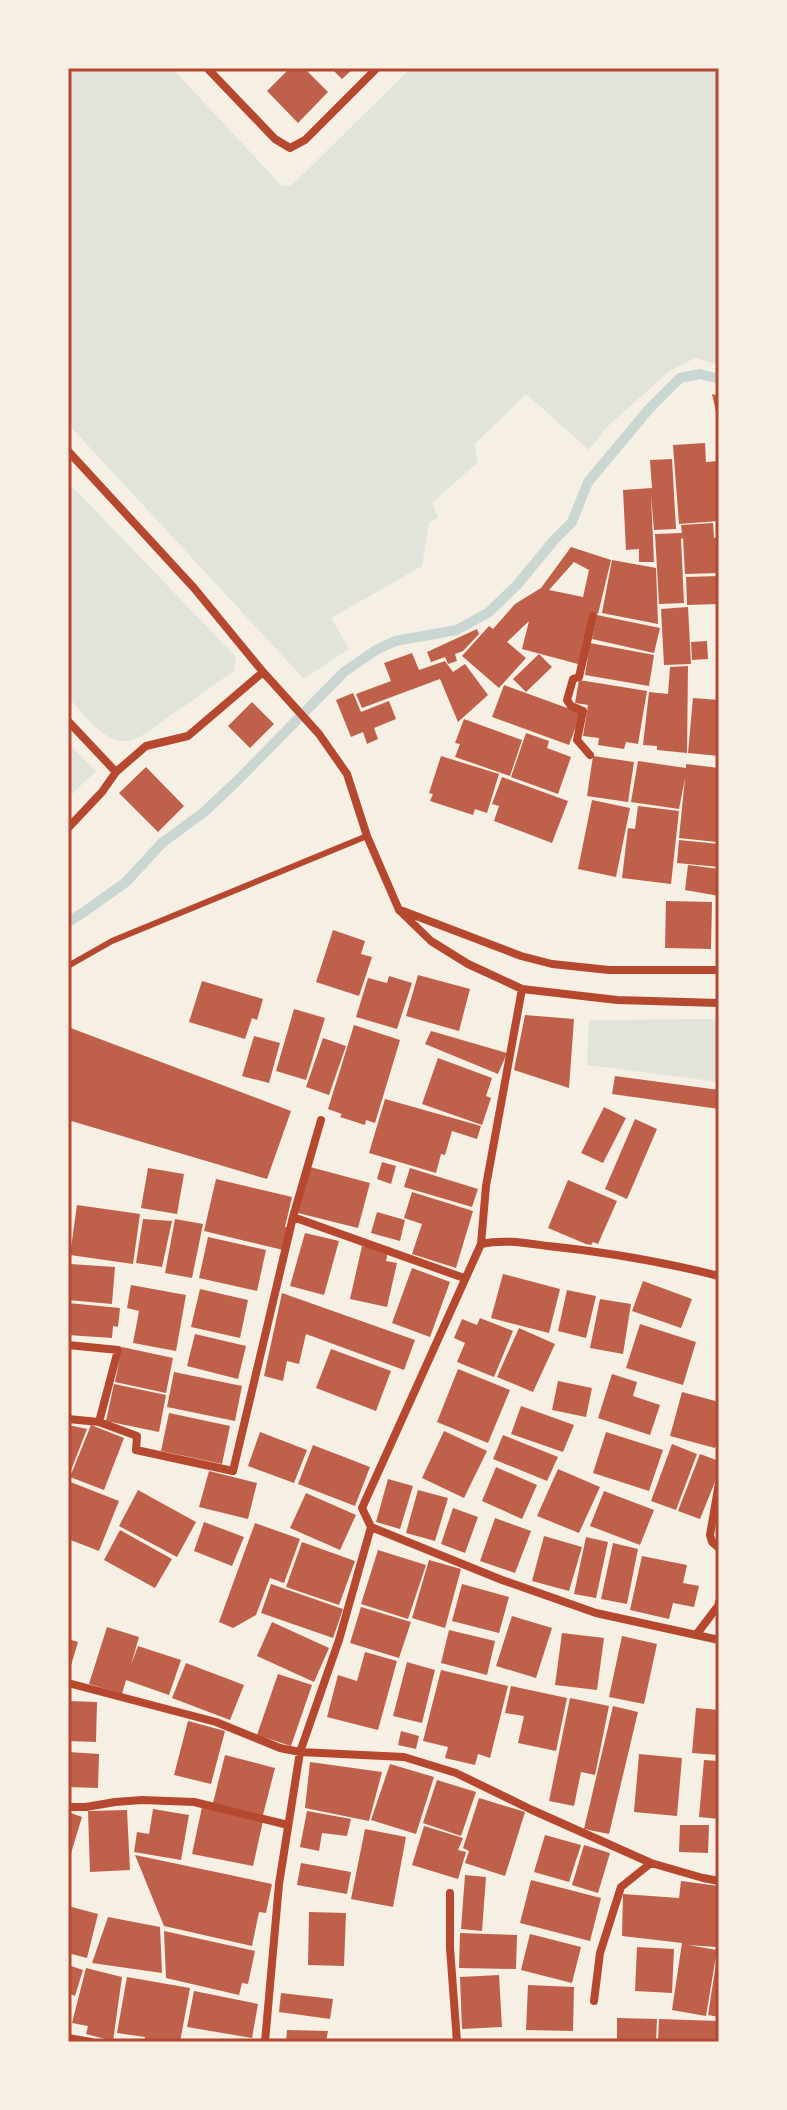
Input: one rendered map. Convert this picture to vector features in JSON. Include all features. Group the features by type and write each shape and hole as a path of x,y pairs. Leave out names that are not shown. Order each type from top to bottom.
{"street":[{"path":"207,68 275,139 290,148 305,140 377,68"},
{"path":"68,451 194,588 319,734 347,774 367,836 399,910 431,941 468,964 522,989 617,1000 719,1003"},
{"path":"590,755 577,740 583,711 571,706 567,700 573,679 579,677 593,616"},
{"path":"68,828 116,772 146,746 188,736 263,672"},
{"path":"68,721 116,772"},
{"path":"399,910 521,956 552,964 609,970 719,970"},
{"path":"265,2042 279,1884 300,1752 339,1640 371,1527 362,1508 481,1244 486,1186 522,989"},
{"path":"68,1419 99,1422 137,1436 136,1450 233,1471 293,1217 321,1120"},
{"path":"293,1217 464,1278"},
{"path":"481,1244 498,1240 575,1248 719,1276"},
{"path":"68,1345 118,1350 99,1422"},
{"path":"719,1483 710,1535 719,1548"},
{"path":"371,1527 502,1580 596,1613 719,1640"},
{"path":"696,1635 719,1602"},
{"path":"68,1683 216,1722 280,1748 300,1752 404,1757 456,1773 651,1863 719,1881"},
{"path":"68,1807 142,1800 194,1802 288,1825"},
{"path":"594,2001 600,1953 621,1887 651,1863"},
{"path":"450,1893 450,1948 457,2042"},
{"path":"68,2038 91,2042"}],"lane":[{"path":"68,966 112,941 367,836"}],"shaded area":[{"path":"68,68 172,68 281,185 291,186 411,68 719,68 719,365 695,358 668,372 605,429 589,450 526,394 475,444 478,462 432,503 438,517 429,523 422,566 331,618 349,649 304,679 68,424"},
{"path":"68,482 236,657 234,671 130,741 118,740 101,732 68,697"},
{"path":"68,743 96,771 68,798"},
{"path":"719,1019 719,1082 587,1065 589,1020"}],"building":[{"path":"290,68 304,68 328,92 298,123 267,91"},
{"path":"331,68 354,68 342,79"},
{"path":"712,394 719,396 719,421 718,421"},
{"path":"705,443 706,462 719,461 719,521 679,524 673,445"},
{"path":"672,459 676,529 654,530 651,495 654,562 639,562 639,549 626,550 623,490 652,488 650,460"},
{"path":"713,523 714,538 719,537 719,573 685,574 681,539 684,603 659,604 655,534 682,533 681,525"},
{"path":"571,547 611,560 598,614 592,612 578,664 522,649 529,621 507,642 526,658 499,688 462,656 489,626 493,629 515,604 541,588","holes":["574,562 589,570 583,597 549,590"]},
{"path":"612,560 656,568 658,624 602,613"},
{"path":"719,576 719,604 687,605 686,577"},
{"path":"688,607 691,664 664,665 661,609"},
{"path":"597,615 660,628 654,653 592,639"},
{"path":"477,629 479,634 463,651 455,654 457,661 448,664 445,657 431,662 427,652"},
{"path":"707,641 708,659 692,660 691,642"},
{"path":"590,643 654,655 649,686 585,675"},
{"path":"412,653 419,670 445,661 453,672 465,664 488,695 458,722 440,679 362,708 356,694 391,681 384,663"},
{"path":"539,654 552,667 526,692 513,679"},
{"path":"688,666 687,753 657,750 657,746 643,745 649,692 668,694 670,667"},
{"path":"579,680 647,691 638,744 626,742 624,749 598,745 599,738 583,736 588,705 575,703"},
{"path":"504,685 581,713 569,745 492,717"},
{"path":"353,693 361,712 389,701 396,719 374,728 378,739 367,744 363,732 351,737 336,700"},
{"path":"693,698 719,700 719,756 688,753"},
{"path":"252,702 274,724 250,748 228,726"},
{"path":"464,719 522,740 510,776 455,757 460,744 455,743"},
{"path":"526,733 549,741 547,748 571,757 558,794 511,777"},
{"path":"441,756 499,774 487,813 475,809 473,815 430,801 433,794 429,793"},
{"path":"593,756 634,762 628,802 587,796"},
{"path":"638,761 686,768 686,764 719,768 717,842 679,838 685,778 679,809 631,802"},
{"path":"146,767 184,806 158,832 119,793"},
{"path":"502,777 568,801 552,843 494,821 499,806 492,804"},
{"path":"592,800 630,808 616,877 578,869"},
{"path":"638,806 679,811 671,884 622,878 628,828 635,829"},
{"path":"679,840 719,844 719,867 677,863"},
{"path":"688,865 719,869 719,896 685,890"},
{"path":"666,901 712,902 711,949 665,948"},
{"path":"333,930 365,941 361,954 372,957 359,996 316,982"},
{"path":"418,975 470,989 459,1031 406,1016"},
{"path":"389,976 412,983 397,1029 356,1017 368,978 387,983"},
{"path":"202,981 263,999 257,1020 252,1018 245,1039 189,1022"},
{"path":"294,1009 325,1018 306,1080 276,1071"},
{"path":"525,1015 574,1019 569,1088 514,1070"},
{"path":"354,1025 400,1040 375,1123 366,1120 365,1125 340,1117 342,1114 328,1109"},
{"path":"68,1027 291,1111 267,1179 68,1120"},
{"path":"431,1031 507,1053 498,1074 425,1044"},
{"path":"254,1036 280,1043 269,1083 242,1076"},
{"path":"323,1038 346,1046 329,1095 306,1087"},
{"path":"438,1058 492,1078 486,1096 491,1098 482,1125 422,1104"},
{"path":"615,1076 719,1090 719,1109 612,1094"},
{"path":"385,1099 481,1126 477,1139 452,1131 436,1173 369,1153"},
{"path":"604,1107 626,1118 603,1163 581,1153"},
{"path":"635,1119 657,1129 627,1199 605,1189"},
{"path":"382,1162 396,1166 391,1184 377,1179"},
{"path":"310,1167 370,1183 358,1228 298,1213"},
{"path":"148,1168 184,1174 177,1214 141,1208"},
{"path":"410,1168 478,1189 472,1207 404,1187"},
{"path":"216,1179 292,1197 283,1250 204,1231"},
{"path":"568,1180 617,1201 598,1244 586,1244 548,1228"},
{"path":"412,1192 473,1211 456,1268 412,1254 422,1224 404,1218"},
{"path":"77,1205 140,1214 133,1264 70,1255"},
{"path":"377,1212 405,1220 400,1241 371,1233"},
{"path":"143,1219 172,1221 162,1267 136,1263"},
{"path":"175,1219 203,1224 192,1278 165,1273"},
{"path":"305,1233 339,1241 324,1295 290,1286"},
{"path":"208,1237 266,1250 257,1291 199,1278"},
{"path":"362,1246 388,1251 386,1261 397,1263 387,1307 350,1299"},
{"path":"70,1264 115,1267 112,1304 68,1300"},
{"path":"412,1268 450,1282 430,1337 392,1323"},
{"path":"503,1274 560,1289 549,1333 491,1318"},
{"path":"643,1281 692,1299 681,1328 632,1311"},
{"path":"131,1285 186,1295 176,1351 133,1343 139,1311 127,1308"},
{"path":"200,1289 248,1300 240,1338 191,1327"},
{"path":"567,1290 596,1296 586,1338 558,1331"},
{"path":"282,1293 415,1340 404,1370 306,1334 299,1364 287,1361 283,1381 264,1376"},
{"path":"600,1299 631,1304 623,1354 590,1348"},
{"path":"68,1303 120,1308 118,1327 113,1326 112,1338 68,1335"},
{"path":"480,1318 513,1331 494,1377 457,1362 465,1343 454,1338 462,1319 477,1325"},
{"path":"640,1324 696,1342 683,1385 626,1368"},
{"path":"519,1328 555,1344 533,1392 497,1377"},
{"path":"195,1334 246,1346 238,1379 187,1366"},
{"path":"122,1347 173,1358 166,1393 115,1382"},
{"path":"331,1349 391,1371 376,1411 316,1388"},
{"path":"458,1369 510,1390 488,1443 437,1422"},
{"path":"174,1372 242,1386 235,1421 167,1407"},
{"path":"612,1374 637,1382 633,1396 660,1405 650,1435 598,1418"},
{"path":"558,1381 592,1388 586,1417 552,1410"},
{"path":"114,1384 166,1395 159,1432 106,1421"},
{"path":"682,1392 719,1402 719,1435 715,1448 670,1436"},
{"path":"521,1406 574,1425 563,1452 511,1434"},
{"path":"169,1413 230,1426 222,1464 161,1451"},
{"path":"68,1425 87,1429 68,1478"},
{"path":"91,1425 124,1438 104,1490 70,1477"},
{"path":"444,1431 487,1451 464,1498 422,1478"},
{"path":"260,1432 307,1450 294,1483 248,1466"},
{"path":"606,1432 663,1450 649,1491 593,1473"},
{"path":"503,1435 558,1457 547,1481 493,1459"},
{"path":"672,1444 697,1454 676,1510 651,1501"},
{"path":"313,1445 370,1467 355,1506 298,1484"},
{"path":"700,1454 719,1461 719,1472 700,1519 678,1511"},
{"path":"496,1467 537,1485 522,1519 482,1501"},
{"path":"558,1469 600,1487 579,1533 537,1516"},
{"path":"209,1471 257,1483 248,1519 199,1507"},
{"path":"388,1479 413,1486 400,1529 376,1522"},
{"path":"68,1481 119,1501 99,1551 68,1539"},
{"path":"138,1490 196,1522 177,1557 119,1526"},
{"path":"418,1490 448,1498 435,1541 406,1533"},
{"path":"604,1491 654,1510 640,1545 590,1526"},
{"path":"306,1493 356,1515 340,1550 290,1528"},
{"path":"453,1508 478,1517 465,1553 441,1544"},
{"path":"495,1518 531,1531 515,1573 480,1561"},
{"path":"204,1522 244,1537 232,1566 194,1551"},
{"path":"255,1523 300,1539 284,1583 270,1578 256,1615 233,1628 219,1622"},
{"path":"120,1530 172,1559 155,1588 104,1560"},
{"path":"544,1536 582,1547 569,1591 532,1581"},
{"path":"586,1537 608,1542 596,1598 574,1594"},
{"path":"302,1542 355,1561 339,1605 286,1587"},
{"path":"613,1543 638,1549 627,1604 601,1599"},
{"path":"378,1550 426,1565 408,1619 361,1604"},
{"path":"642,1556 687,1565 683,1583 699,1586 694,1607 673,1603 669,1619 630,1610"},
{"path":"429,1560 461,1569 445,1628 412,1618"},
{"path":"271,1584 343,1609 333,1638 261,1613"},
{"path":"462,1584 509,1597 499,1633 452,1621"},
{"path":"361,1607 411,1622 399,1658 350,1643"},
{"path":"512,1616 552,1628 536,1678 496,1666"},
{"path":"272,1622 329,1648 314,1682 257,1656"},
{"path":"107,1627 139,1637 131,1665 138,1646 181,1660 169,1695 126,1680 122,1694 89,1684"},
{"path":"449,1630 495,1641 487,1675 441,1663"},
{"path":"562,1633 604,1638 597,1690 555,1685"},
{"path":"622,1636 657,1644 644,1704 609,1697"},
{"path":"68,1639 78,1642 69,1672 68,1672"},
{"path":"365,1652 397,1661 378,1730 327,1717 338,1675 357,1681"},
{"path":"407,1662 435,1670 422,1723 393,1716"},
{"path":"186,1663 244,1685 230,1720 172,1698"},
{"path":"441,1670 508,1686 490,1758 478,1754 475,1765 445,1758 448,1747 423,1741"},
{"path":"278,1674 312,1685 291,1746 257,1735"},
{"path":"511,1686 567,1698 556,1751 518,1743 524,1716 505,1713"},
{"path":"570,1698 609,1706 595,1775 581,1772 574,1806 549,1801"},
{"path":"68,1701 97,1702 96,1742 68,1741"},
{"path":"613,1706 638,1712 609,1834 584,1829"},
{"path":"696,1708 719,1710 719,1755 692,1753"},
{"path":"188,1721 225,1731 211,1784 174,1775"},
{"path":"401,1731 419,1736 416,1749 398,1745"},
{"path":"68,1752 99,1754 98,1788 68,1787"},
{"path":"639,1754 682,1758 677,1816 634,1812"},
{"path":"225,1755 275,1768 263,1815 213,1803"},
{"path":"704,1760 719,1761 719,1819 699,1817"},
{"path":"310,1762 382,1772 369,1821 305,1808"},
{"path":"390,1764 434,1777 416,1834 371,1820"},
{"path":"437,1780 476,1792 461,1836 423,1823"},
{"path":"479,1798 525,1812 505,1876 465,1863 469,1851 463,1848"},
{"path":"202,1807 263,1821 253,1866 192,1854"},
{"path":"153,1809 189,1815 181,1860 134,1852 137,1832 149,1834"},
{"path":"127,1810 130,1870 90,1872 88,1811"},
{"path":"307,1811 351,1819 347,1836 322,1833 319,1851 300,1847"},
{"path":"68,1812 82,1817 69,1860 68,1860"},
{"path":"680,1825 709,1825 708,1853 679,1852"},
{"path":"424,1826 463,1838 458,1850 466,1852 458,1879 412,1865"},
{"path":"365,1829 406,1837 393,1907 351,1899"},
{"path":"545,1835 581,1845 569,1882 534,1872"},
{"path":"584,1845 610,1853 598,1893 572,1885"},
{"path":"135,1855 272,1884 266,1913 259,1912 252,1946 164,1926"},
{"path":"301,1863 351,1872 347,1894 297,1885"},
{"path":"465,1875 486,1877 482,1931 461,1929"},
{"path":"531,1880 601,1898 590,1941 520,1923"},
{"path":"681,1881 719,1886 716,1947 688,1945 717,1950 706,2016 672,2010 682,1943 622,1936 623,1894 679,1898"},
{"path":"68,1906 98,1914 87,1958 68,1953"},
{"path":"309,1912 346,1913 344,1966 308,1965"},
{"path":"108,1917 160,1927 162,1973 92,1963"},
{"path":"164,1931 255,1951 248,1984 242,1983 239,1995 166,1978"},
{"path":"460,1933 517,1935 516,1969 459,1968"},
{"path":"530,1934 581,1947 572,1983 521,1970"},
{"path":"637,1947 674,1949 672,1993 635,1991"},
{"path":"719,1957 719,2017 708,2015"},
{"path":"68,1965 83,1970 75,1996 68,1993"},
{"path":"86,1968 122,1977 113,2041 86,2034 88,2026 72,2023"},
{"path":"499,1975 502,2027 462,2029 460,1977"},
{"path":"127,1977 190,1988 180,2042 144,2042 145,2037 117,2033"},
{"path":"528,1985 574,1987 573,2031 526,2030"},
{"path":"194,1991 258,2004 252,2038 187,2027"},
{"path":"281,1993 333,1999 330,2019 279,2012"},
{"path":"617,2018 657,2019 656,2042 617,2042"},
{"path":"659,2019 718,2021 717,2042 658,2042"},
{"path":"287,2030 328,2031 326,2042 286,2042"}],"waterway":[{"path":"68,922 126,882 162,843 204,812 344,672 395,641 457,630 489,612 572,522 588,482 649,409 680,378 700,374 719,379"}]}
